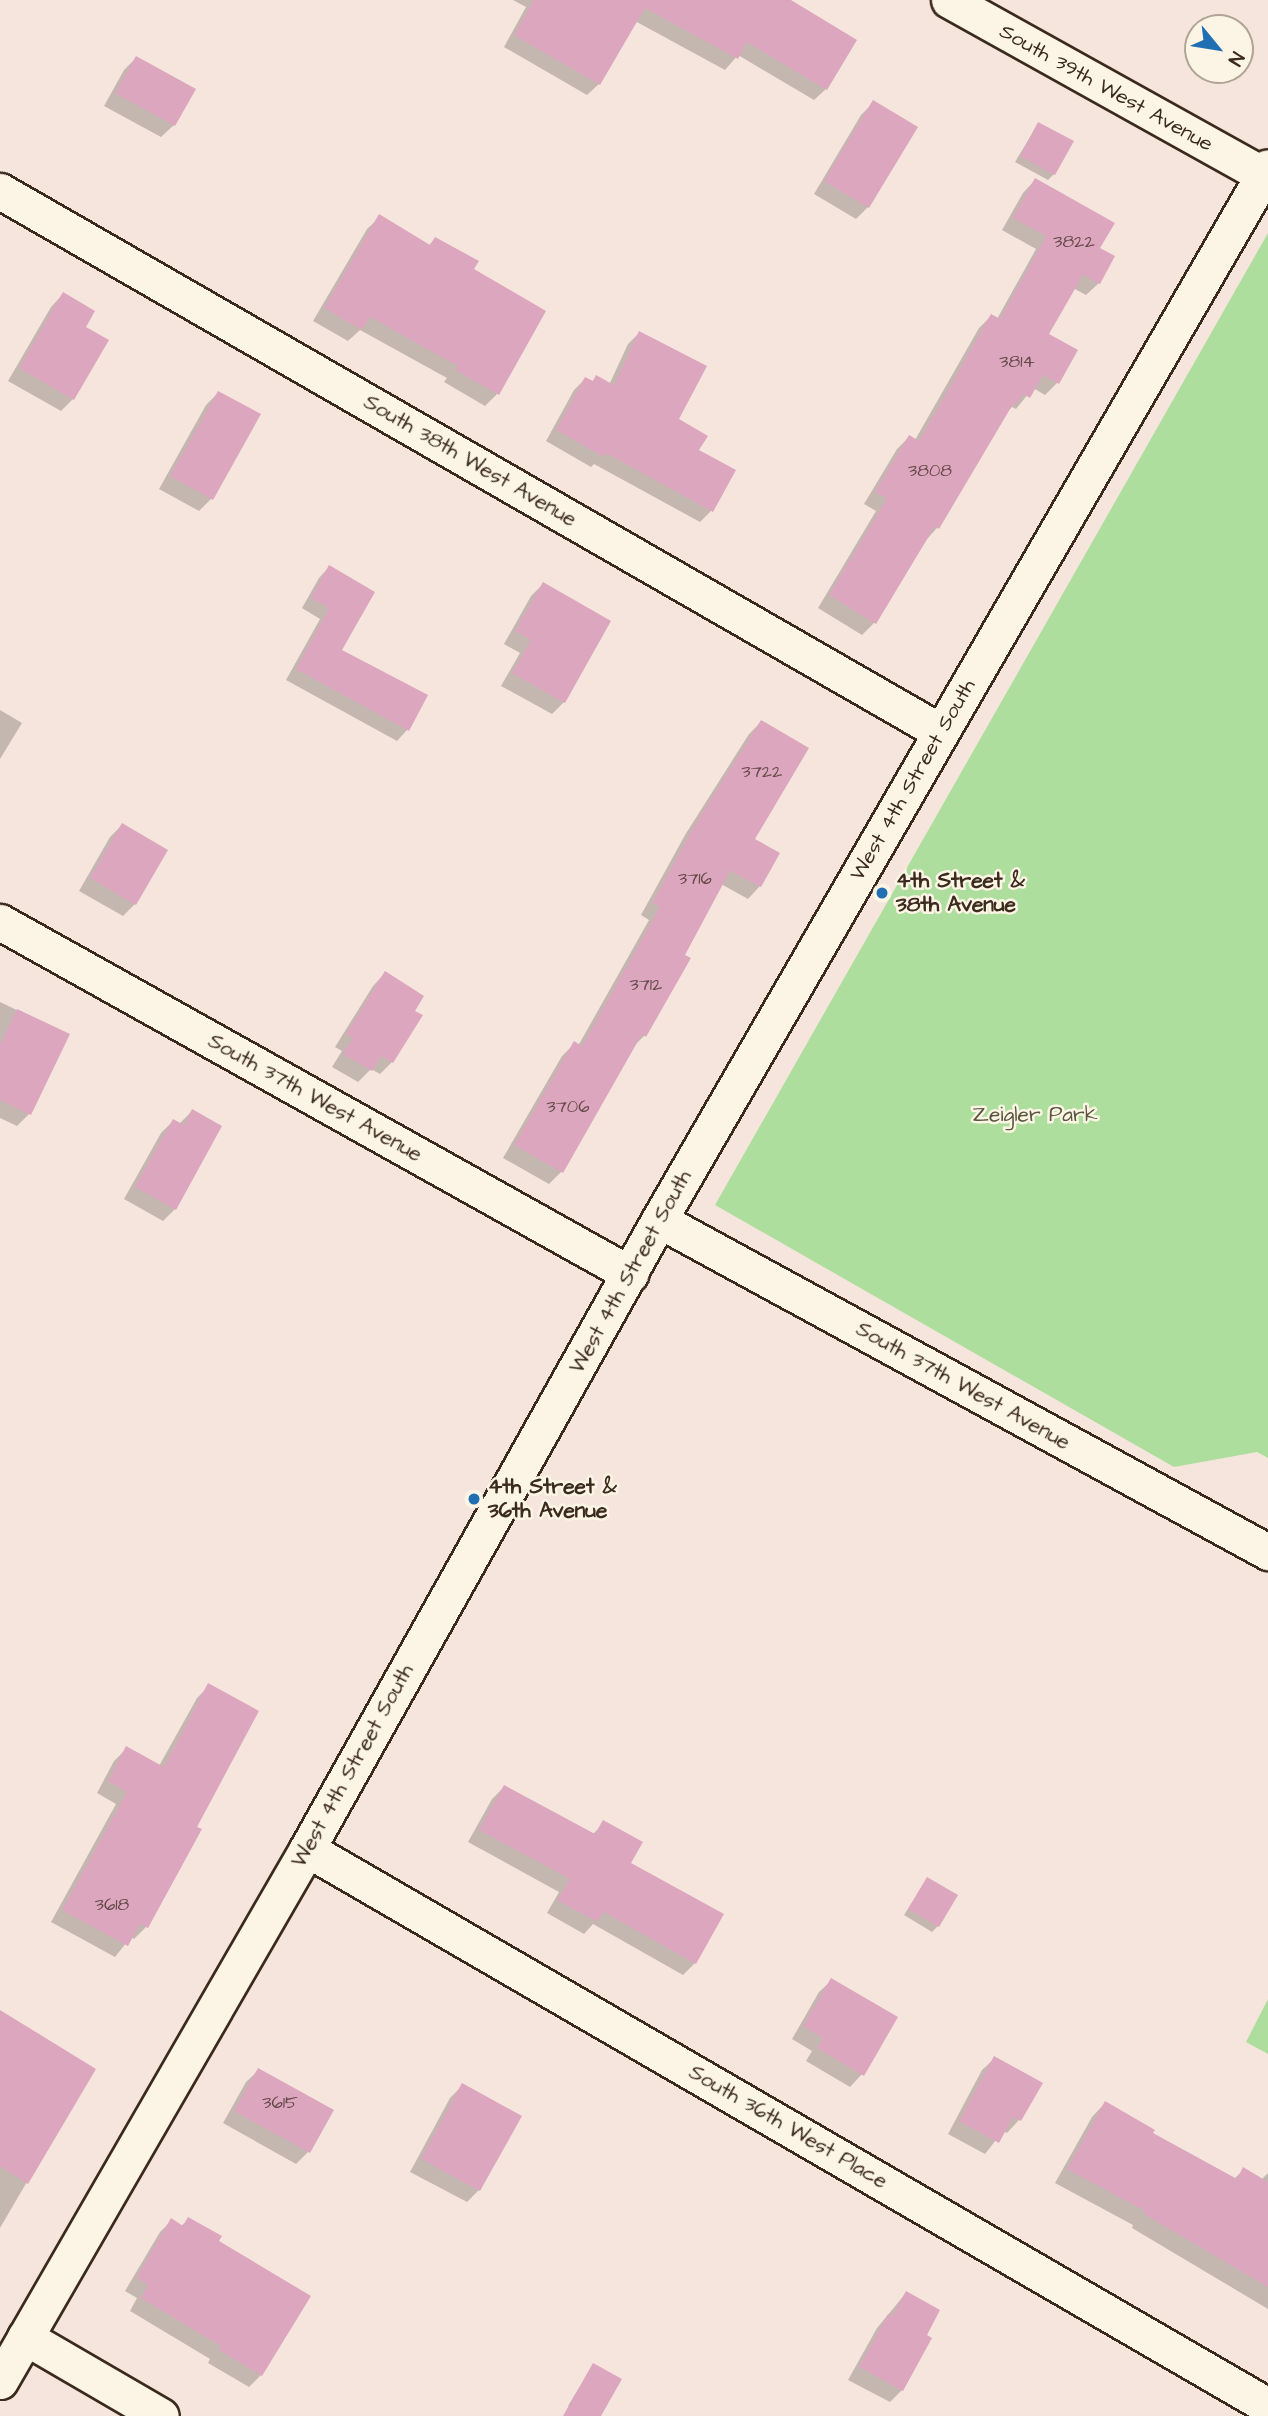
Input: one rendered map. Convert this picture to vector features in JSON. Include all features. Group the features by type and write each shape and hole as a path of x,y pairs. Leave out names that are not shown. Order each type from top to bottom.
{"street":[{"name":"South 39th West Avenue","path":"949,0 1266,171"},
{"name":"West 4th Street South","path":"0,2381 307,1849 659,1220 1266,171"},
{"name":"South 38th West Avenue","path":"0,191 941,732"},
{"name":"South 37th West Avenue","path":"0,922 630,1274"},
{"name":"South 37th West Avenue","path":"659,1220 1268,1552"},
{"name":"South 36th West Place","path":"307,1849 1268,2406"},
{"path":"25,2337 161,2416"}],"green space":[{"name":"Zeigler Park","path":"1268,233 1268,1458 1257,1452 1174,1467 715,1205"},
{"path":"1268,1999 1268,2054 1246,2042"}],"building":[{"path":"534,0 791,0 857,40 827,90 747,42 738,59 645,8 600,85 514,35"},
{"path":"136,56 196,89 175,126 115,93"},
{"path":"873,100 918,127 869,208 824,181"},
{"path":"1038,122 1074,141 1055,175 1020,156"},
{"path":"1035,178 1115,223 1100,248 1115,256 1100,284 1083,275 1049,334 1078,350 1059,384 1043,375 1030,398 1023,394 1016,405 1013,404 939,529 935,526 876,624 829,595 887,498 875,492 909,435 919,441 991,314 1000,319 1046,236 1013,218"},
{"path":"379,214 430,245 435,237 479,261 474,269 546,311 499,395 455,370 458,366 370,317 362,330 324,308"},
{"path":"63,292 95,311 86,327 109,340 74,400 19,368"},
{"path":"639,331 707,366 679,419 708,436 699,450 736,470 713,512 606,453 604,457 556,430 585,377 593,381 596,375 614,385"},
{"path":"218,391 261,414 213,500 170,476"},
{"path":"329,565 375,592 342,650 428,695 409,731 296,669 329,608 311,598"},
{"path":"543,582 611,621 565,703 512,673 531,640 515,631"},
{"path":"761,720 809,748 755,839 780,853 761,887 730,871 685,955 691,958 646,1037 642,1034 563,1173 514,1145 574,1041 582,1046 660,907 652,903 697,821"},
{"path":"122,823 168,850 136,905 90,878"},
{"path":"385,971 424,996 415,1011 423,1015 393,1063 381,1056 372,1071 343,1054 353,1038 346,1034"},
{"path":"17,1009 70,1034 31,1115 0,1100 0,1045"},
{"path":"192,1109 222,1126 176,1210 135,1187 173,1119 184,1125"},
{"path":"208,1683 259,1711 197,1827 202,1829 148,1928 140,1924 128,1946 62,1910 127,1792 108,1781 126,1746 164,1767"},
{"path":"504,1785 595,1834 603,1820 643,1842 631,1863 724,1914 696,1964 604,1912 597,1922 557,1900 570,1879 479,1830"},
{"path":"927,1877 958,1895 939,1927 908,1909"},
{"path":"831,1978 898,2017 864,2076 817,2048 823,2038 803,2026"},
{"path":"0,2010 96,2069 28,2184 0,2166"},
{"path":"994,2056 1043,2083 1021,2121 1013,2117 999,2143 959,2121"},
{"path":"258,2068 334,2110 310,2153 234,2111"},
{"path":"462,2083 522,2116 480,2191 421,2159"},
{"path":"1105,2101 1155,2130 1153,2133 1237,2179 1243,2167 1268,2182 1268,2287 1144,2214 1145,2211 1067,2169"},
{"path":"188,2217 222,2236 219,2241 311,2296 262,2376 219,2350 221,2346 141,2298 148,2285 136,2278 171,2218 183,2226"},
{"path":"906,2291 940,2310 927,2335 932,2338 903,2391 859,2367 888,2314 892,2316"},
{"path":"593,2363 622,2379 601,2416 563,2416"}],"place":[{"name":"4th Street & 38th Avenue","path":"882,893"},
{"name":"4th Street & 36th Avenue","path":"474,1499"}]}
